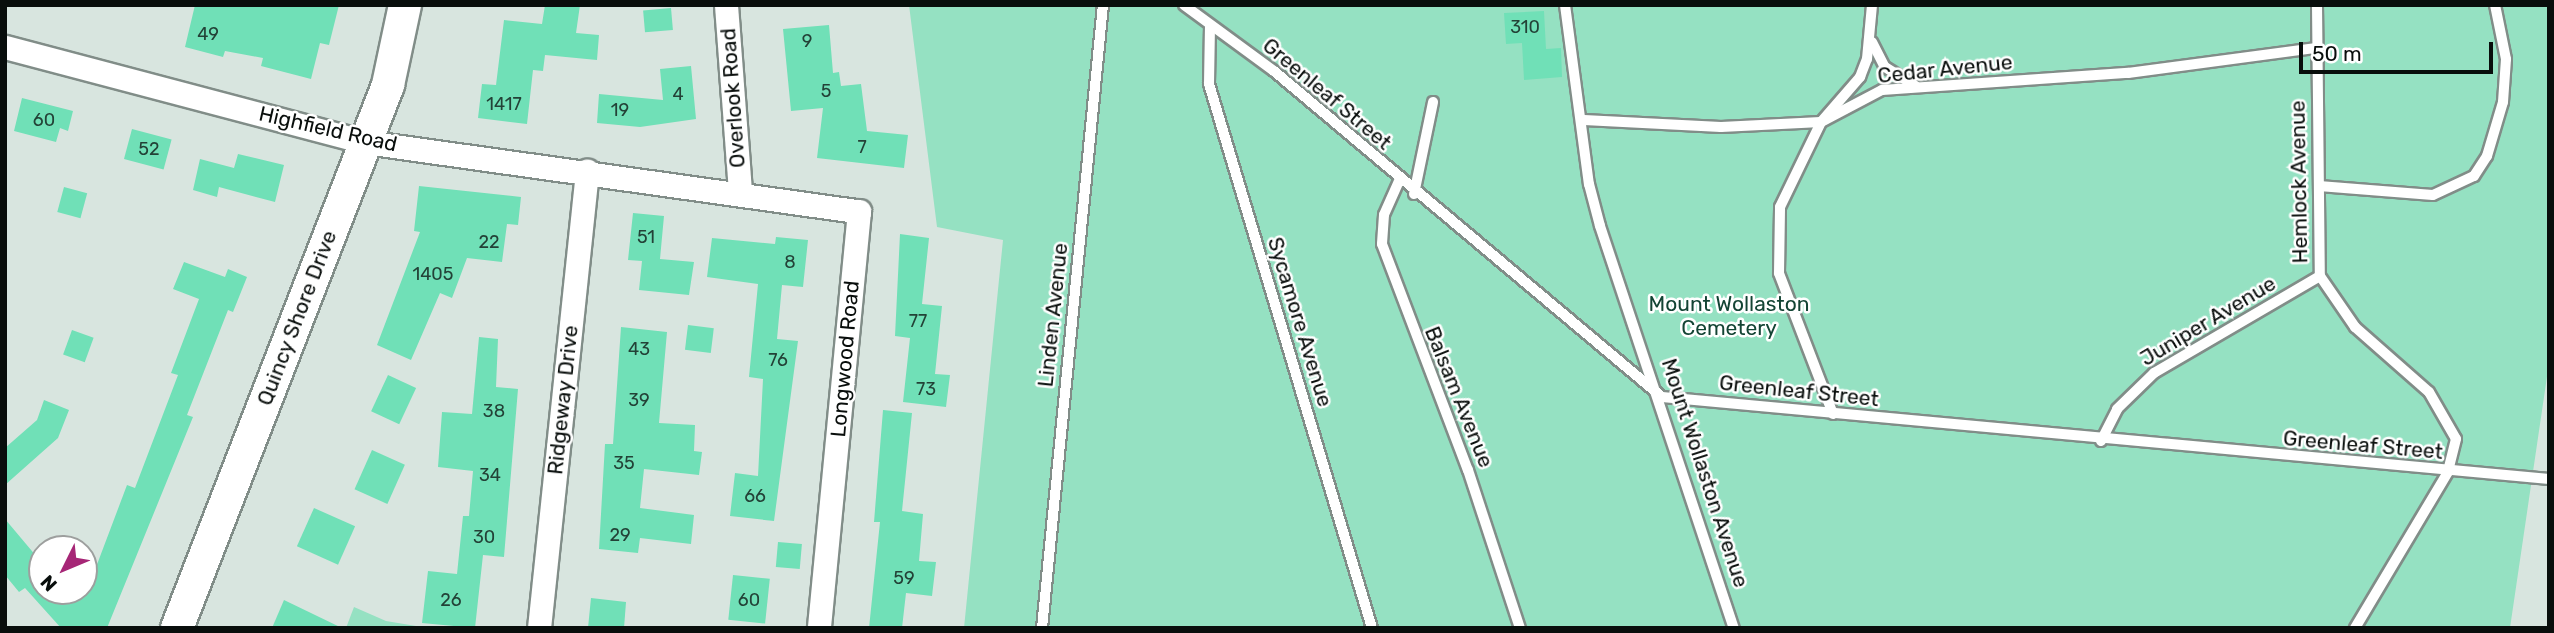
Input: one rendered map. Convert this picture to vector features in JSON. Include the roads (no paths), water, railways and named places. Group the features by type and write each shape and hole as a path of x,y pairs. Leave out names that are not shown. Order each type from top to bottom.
{"main road":[{"name":"Quincy Shore Drive","path":"177,628 388,85 405,5"}],"street":[{"name":"Overlook Road","path":"726,5 740,191"},
{"name":"Highfield Road","path":"5,47 365,142 740,191"},
{"name":"Ridgeway Drive","path":"539,628 587,172"},
{"name":"Longwood Road","path":"740,191 859,211 819,628"}],"lane":[{"name":"Linden Avenue","path":"1042,628 1103,5"},
{"name":"Greenleaf Street","path":"1184,5 1274,71 1414,194 1662,397 2101,441 2549,479"},
{"name":"Mount Wollaston Avenue","path":"1565,5 1584,120 1589,184 1600,226 1662,397 1734,628"},
{"path":"1833,414 1782,283 1777,239 1787,185 1821,122 1860,77 1870,35 1872,5"},
{"name":"Hemlock Avenue","path":"2317,5 2320,276 2345,316 2420,383 2447,415 2456,439 2448,472 2355,628"},
{"path":"2319,186 2432,195 2474,176 2487,156 2502,102 2506,59 2494,5"},
{"name":"Sycamore Avenue","path":"1210,26 1209,84 1372,628"},
{"path":"1870,35 1885,67 1917,87"},
{"name":"Cedar Avenue","path":"1584,120 1721,127 1821,122 1882,90 2128,73 2316,48"},
{"path":"1414,194 1433,102"},
{"name":"Balsam Avenue","path":"1399,181 1384,215 1382,244 1472,481 1520,628"},
{"name":"Juniper Avenue","path":"2101,441 2117,409 2154,373 2320,276"}],"park label":[{"name":"Mount Wollaston Cemetery","path":"1729,316"}]}
